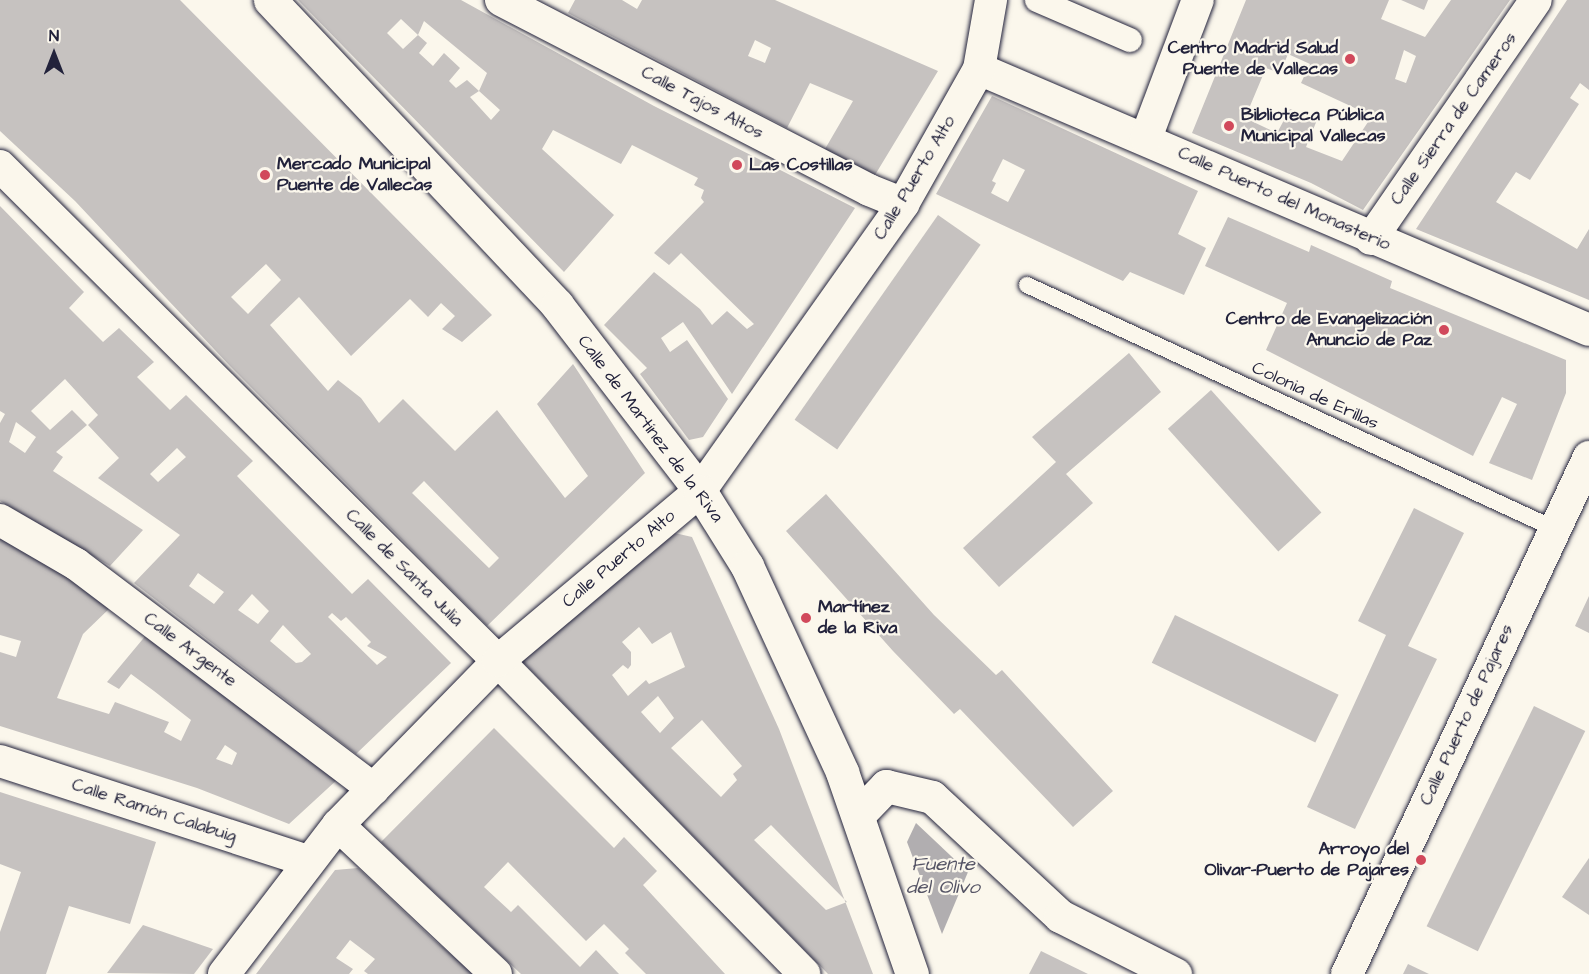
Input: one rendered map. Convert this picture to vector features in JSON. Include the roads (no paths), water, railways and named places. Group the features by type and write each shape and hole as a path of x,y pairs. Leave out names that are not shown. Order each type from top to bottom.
{"street":[{"name":"Calle de Martínez de la Riva","path":"270,0 557,305 700,491 747,566 859,814 912,974"},
{"name":"Calle Tajos Altos","path":"501,0 549,10 869,190 903,204"},
{"name":"Calle Puerto Alto","path":"224,974 308,861 339,825 498,661 700,491 903,204 979,69 991,0"},
{"path":"1037,0 1131,40"},
{"path":"1146,138 1198,0"},
{"name":"Calle Sierra de Cameros","path":"1371,239 1536,0"},
{"name":"Calle Puerto del Monasterio","path":"979,69 1146,138 1371,239 1589,330"},
{"name":"Calle de Santa Julia","path":"0,166 498,661 805,974"},
{"name":"Calle Puerto de Pajares","path":"1347,974 1553,528 1589,457"},
{"name":"Calle Argente","path":"0,520 76,564 373,789"},
{"name":"Calle Ramón Calabuig","path":"0,761 308,861"},
{"path":"859,814 886,786 932,797 1060,916 1175,974"},
{"path":"339,825 496,974"}],"lane":[{"name":"Colonia de Erillas","path":"1027,285 1553,528"}],"water":[{"name":"Fuente del Olivo","path":"916,823 968,872 942,934 907,842"}],"place":[{"name":"Centro Madrid Salud Puente de Vallecas","path":"1350,59"},
{"name":"Biblioteca Pública Municipal Vallecas","path":"1229,126"},
{"name":"Las Costillas","path":"737,165"},
{"name":"Mercado Municipal Puente de Vallecas","path":"265,175"},
{"name":"Centro de Evangelización Anuncio de Paz","path":"1444,330"},
{"name":"Martínez de la Riva","path":"806,618"},
{"name":"Arroyo del Olivar-Puerto de Pajares","path":"1421,860"}]}
